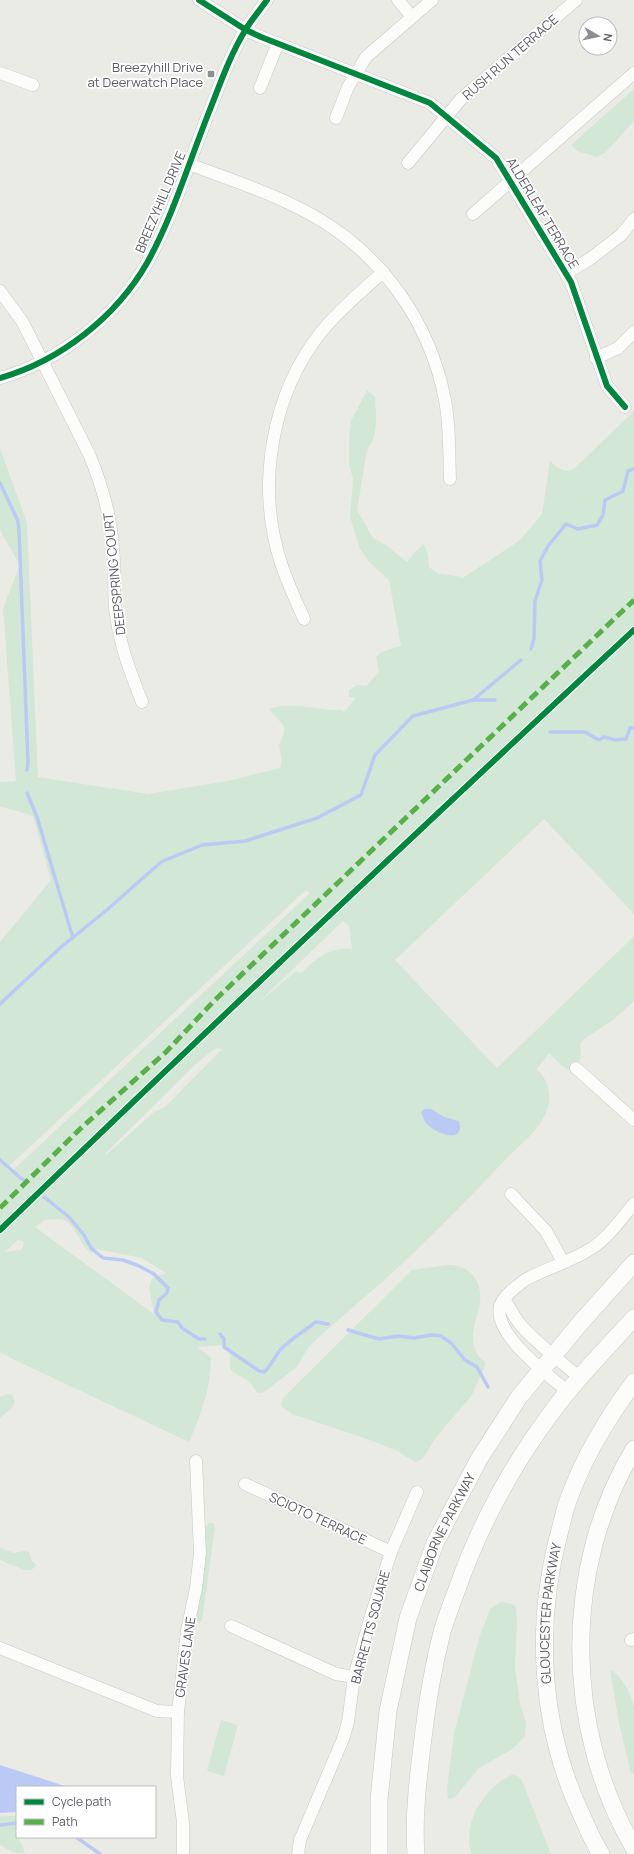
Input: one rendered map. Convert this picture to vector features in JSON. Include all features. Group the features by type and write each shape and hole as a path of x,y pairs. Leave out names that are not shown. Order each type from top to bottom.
{"main road":[{"name":"CLAIBORNE PARKWAY","path":"380,1854 378,1800 388,1711 408,1618 435,1543 479,1459 519,1397 582,1321 634,1264"},
{"path":"416,1854 415,1836 419,1767 429,1694 442,1631 466,1566 491,1508 518,1462 549,1416 580,1377 634,1318"},
{"name":"GLOUCESTER PARKWAY","path":"601,1854 568,1788 554,1737 546,1685 544,1642 545,1608 553,1556 569,1498 592,1448 613,1411 634,1382"},
{"path":"634,1449 609,1498 597,1535 585,1594 581,1646 582,1695 594,1753 618,1821 634,1848"}],"street":[{"name":"ALDERLEAF TERRACE","path":"199,0 246,30 425,101 446,116 496,158 571,282 596,358 607,386 625,407"},
{"name":"BREEZYHILL DRIVE","path":"0,378 42,361 68,346 91,329 112,309 131,286 146,264 158,242 222,80 246,30 267,0"},
{"path":"398,0 412,17"},
{"path":"336,118 348,87 366,57 432,0"},
{"name":"RUSH RUN TERRACE","path":"408,163 461,99 576,0"},
{"path":"260,88 278,43"},
{"path":"0,73 33,84"},
{"path":"473,214 510,180 634,73"},
{"path":"189,164 284,202 312,215 350,241 383,272 416,319 429,345 438,372 445,401 448,425 450,479"},
{"path":"566,273 590,259 621,235 634,219"},
{"path":"304,619 281,562 274,535 270,509 269,481 277,424 284,399 295,374 318,337 342,309 383,272"},
{"name":"DEEPSPRING COURT","path":"0,291 22,321 89,454 103,492 113,541 114,601 117,621 125,655 142,702"},
{"path":"596,358 618,348 634,332"},
{"path":"576,1068 634,1120"},
{"path":"511,1194 546,1231 563,1262"},
{"path":"568,1392 511,1339 503,1325 500,1307 504,1299 525,1280 592,1248 607,1235 634,1204"},
{"path":"504,1299 518,1321 554,1356 580,1377"},
{"name":"GRAVES LANE","path":"183,1854 183,1823 178,1776 178,1712 187,1631 196,1588 200,1553 196,1461"},
{"name":"SCIOTO TERRACE","path":"245,1484 391,1552"},
{"name":"BARRETTS SQUARE","path":"298,1854 300,1840 343,1739 348,1722 354,1677 391,1552 418,1492"},
{"path":"231,1626 336,1674 354,1677"},
{"path":"0,1648 157,1712 178,1712"}],"green space":[{"path":"634,89 634,121 606,152 597,157 577,151 571,145"},
{"path":"367,390 375,397 376,425 371,444 367,450 357,510 373,538 386,545 407,562 424,544 428,554 429,567 437,573 461,577 461,579 519,541 542,514 550,461 565,471 575,468 634,411 634,914 544,819 395,960 497,1068 634,936 634,1001 613,1020 584,1039 580,1044 581,1057 579,1062 568,1070 549,1053 537,1069 544,1077 549,1093 549,1105 544,1118 539,1125 529,1137 421,1245 308,1348 297,1367 264,1392 258,1393 249,1382 233,1372 230,1366 231,1356 225,1345 198,1347 211,1358 211,1369 207,1390 198,1421 189,1442 0,1353 0,942 51,880 33,816 0,806 0,782 16,781 3,608 20,565 0,530 0,448 27,523 38,777 148,794 228,781 280,768 282,760 279,746 284,733 284,726 269,709 278,706 296,706 342,710 344,712 356,698 349,697 349,690 357,685 366,686 379,672 376,657 381,652 401,646 389,580 369,562 360,549 350,517 353,479 349,464 349,436 351,421","holes":["306,890 310,893 11,1172 6,1169","343,921 349,926 352,949 338,950 318,958 302,973 296,971 258,1003","216,1048 222,1049 165,1107 154,1112 107,1154 105,1154 198,1062","62,1219 69,1223 87,1250 92,1253 96,1249 142,1258 166,1273 152,1279 149,1288 154,1314 35,1227 45,1220","18,1240 24,1242 22,1250 5,1252"]},
{"path":"447,1265 462,1267 473,1275 477,1281 480,1303 473,1340 477,1354 486,1363 472,1395 434,1440 421,1460 415,1462 397,1451 370,1440 292,1414 281,1406 283,1398 412,1270"},
{"path":"7,1394 12,1395 15,1402 12,1408 0,1418 0,1397"},
{"path":"209,1523 213,1523 215,1527 202,1620 199,1623 195,1619 204,1530"},
{"path":"0,1548 14,1553 24,1551 29,1552 32,1561 36,1564 36,1566 31,1570 24,1570 0,1560"},
{"path":"500,1602 510,1603 516,1607 517,1621 515,1667 520,1703 526,1723 525,1737 511,1750 479,1768 454,1798 448,1799 447,1788 454,1733 480,1635 490,1609"},
{"path":"610,1670 614,1672 622,1681 631,1698 634,1708 634,1773 631,1774 619,1723"},
{"path":"221,1720 238,1725 224,1776 207,1771"},
{"path":"514,1774 521,1778 551,1854 471,1854 469,1840 470,1828 477,1809 489,1791 505,1778"},
{"path":"0,1816 16,1816 16,1838 18,1838 22,1845 25,1854 12,1852 0,1845"}],"water":[{"path":"425,1109 431,1109 444,1117 459,1121 460,1128 458,1133 454,1135 442,1134 430,1127 425,1122 421,1112"},
{"path":"0,1765 65,1786 16,1786 16,1812 0,1813"}],"waterway":[{"path":"531,649 534,639 535,601 542,580 540,561 548,546 566,524 578,529 597,525 603,515 605,500 623,491 628,471 634,469"},
{"path":"0,483 18,521 19,530 28,762 27,770"},
{"path":"0,1004 60,948 108,909 161,862 202,845 245,841 317,818 361,795 375,755 413,716 473,700 521,660"},
{"path":"474,700 495,700"},
{"path":"550,732 585,732 599,740 604,737 616,740 626,739 630,728 634,728"},
{"path":"27,793 37,817 73,938"},
{"path":"0,1160 23,1180"},
{"path":"44,1197 69,1217 84,1235 91,1248 103,1258 123,1260 154,1274 168,1288 167,1293 159,1300 156,1312 162,1320 178,1322 182,1328 199,1339 205,1339"},
{"path":"220,1334 224,1339 224,1347 259,1371 264,1372 280,1350 295,1337 316,1322 328,1324"},
{"path":"348,1330 379,1339 398,1336 414,1338 431,1335 441,1336 451,1343 465,1360 477,1367 488,1387"},
{"path":"0,1825 16,1823"},
{"path":"77,1838 100,1854"}],"marked path":[{"path":"0,1208 80,1129 166,1052 214,1001 634,600"}],"cycle path":[{"path":"199,0 246,30 261,37 430,103 496,158 571,282 607,386 625,407"},
{"path":"0,378 44,360 65,348 103,319 134,283 147,263 165,227 230,59 246,29 267,0"},
{"path":"0,1230 316,928 634,630"}],"place":[{"name":"Breezyhill Drive at Deerwatch Place","path":"211,74"}]}
